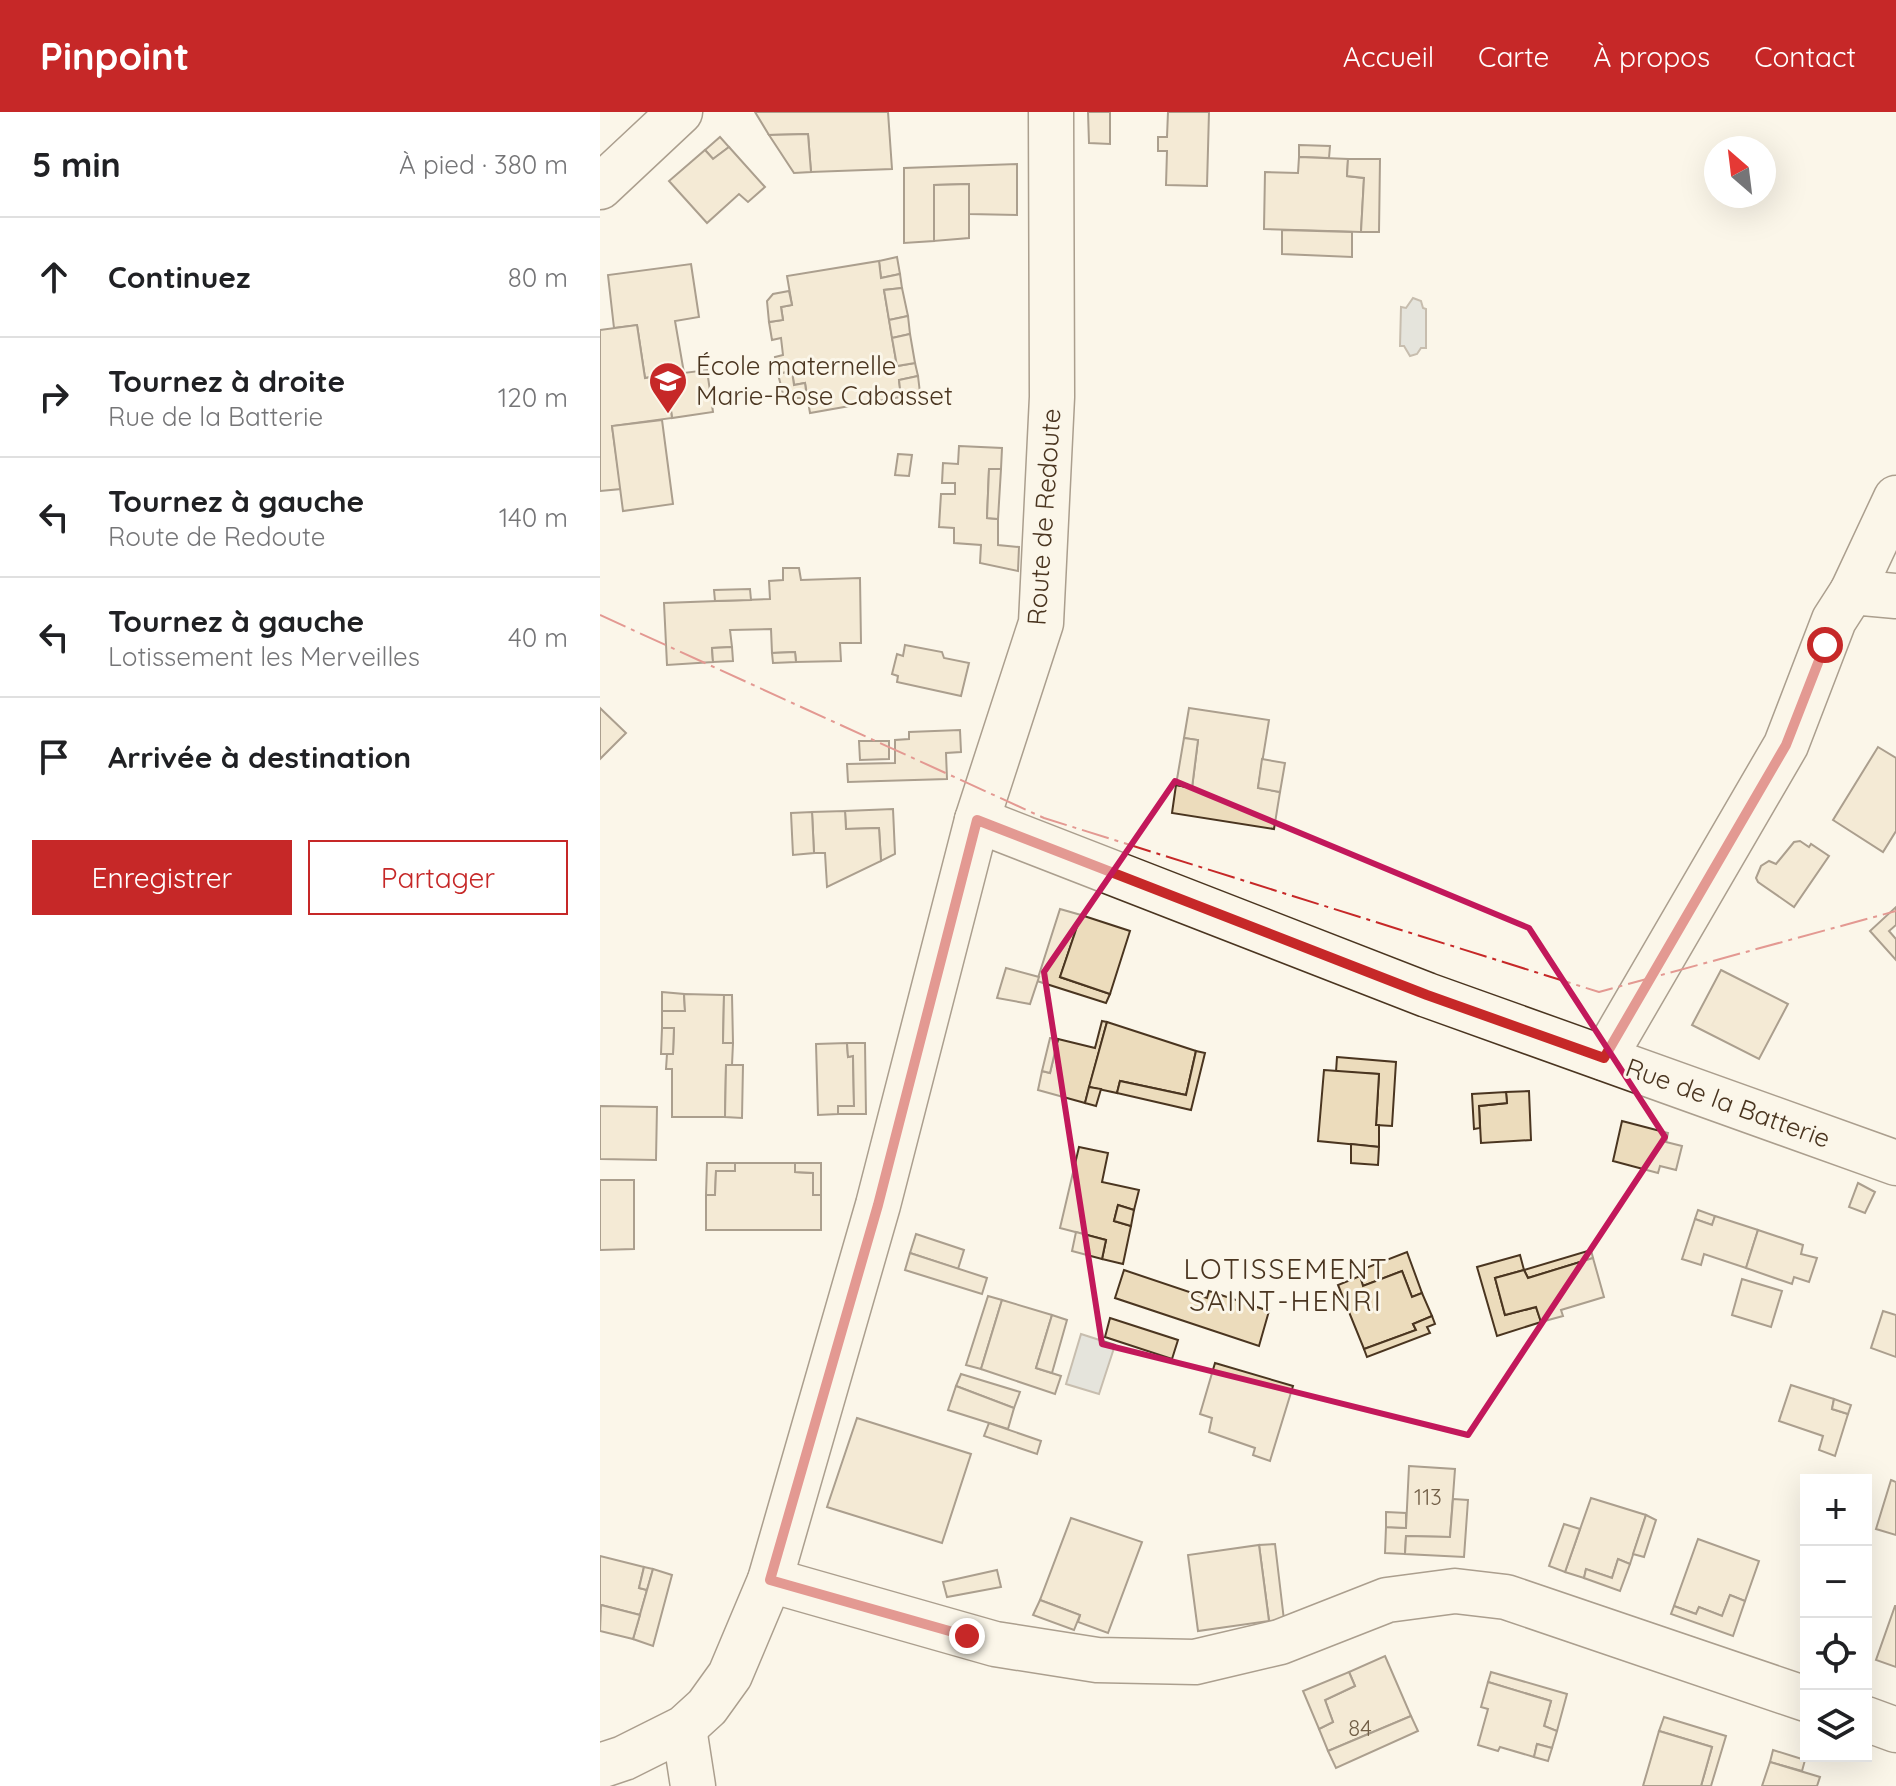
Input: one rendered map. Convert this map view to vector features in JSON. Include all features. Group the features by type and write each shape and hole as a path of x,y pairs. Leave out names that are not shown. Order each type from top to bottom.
{"street":[{"path":"600,187 680,112"},
{"name":"Route de Redoute","path":"600,1766 624,1758 684,1728 707,1707 730,1675 770,1580 878,1205 977,820 1041,623 1052,397 1051,112"},
{"path":"1604,1058 1786,745 1834,620 1852,592 1896,498"},
{"path":"1852,592 1896,596"},
{"name":"Rue de la Batterie","path":"977,820 1427,995 1896,1163"},
{"path":"770,1580 995,1644 1097,1660 1195,1662 1280,1642 1387,1600 1455,1591 1506,1597 1800,1697"},
{"path":"1872,1721 1896,1730"},
{"path":"684,1728 693,1786"}],"highlighted area":[{"path":"1175,781 1529,928 1665,1137 1468,1435 1102,1344 1044,972"}],"shaded area":[{"path":"1413,298 1421,301 1426,309 1426,348 1410,356 1404,346 1400,346 1401,307 1406,308"},
{"path":"1081,1334 1115,1345 1099,1394 1066,1384"}],"building":[{"path":"755,112 888,112 892,169 811,172 808,134 769,135"},
{"path":"1088,112 1110,112 1110,144 1089,143"},
{"path":"1168,112 1209,112 1207,186 1166,185 1167,151 1158,151 1158,137 1167,137"},
{"path":"808,134 811,172 794,173 769,135"},
{"path":"720,137 729,147 713,159 705,150"},
{"path":"1299,145 1330,146 1329,158 1299,157"},
{"path":"729,147 765,187 748,202 739,194 707,223 669,181 705,150 713,159"},
{"path":"1299,157 1348,159 1347,176 1364,178 1361,232 1264,229 1265,172 1298,173"},
{"path":"1348,159 1380,159 1379,232 1361,232 1364,178 1347,176"},
{"path":"1017,164 1017,215 969,214 969,184 934,185 934,241 904,243 904,168"},
{"path":"969,184 969,238 934,241 934,185"},
{"path":"1282,230 1352,232 1352,257 1282,254"},
{"path":"897,257 900,274 881,278 879,261"},
{"path":"879,261 881,278 900,274 902,288 884,290 897,366 915,363 918,376 899,380 901,397 810,413 805,383 794,385 792,371 778,374 775,357 783,355 781,338 772,340 769,322 783,320 781,307 792,305 787,276"},
{"path":"691,264 699,317 675,321 684,373 707,370 713,412 672,418 666,375 645,378 637,325 614,328 608,275"},
{"path":"902,288 908,316 889,320 884,290"},
{"path":"789,291 792,305 781,307 783,320 769,322 767,301 773,294"},
{"path":"908,316 910,334 892,338 889,320"},
{"path":"637,325 645,378 666,375 672,418 612,426 621,489 600,491 600,330"},
{"path":"910,334 915,363 897,366 892,338"},
{"path":"792,371 794,385 805,383 807,398 789,398 783,394 778,374"},
{"path":"918,376 920,393 901,397 899,380"},
{"path":"662,420 673,504 623,511 612,426"},
{"path":"959,446 1002,448 1001,469 989,469 987,518 998,519 998,545 1019,547 1018,571 980,563 981,545 954,543 954,528 939,527 941,494 955,494 955,483 942,483 943,463 958,464"},
{"path":"898,454 912,455 909,476 895,475"},
{"path":"989,469 1001,469 998,519 987,518"},
{"path":"783,568 799,568 801,580 860,578 861,643 840,643 841,661 796,662 795,652 772,653 771,629 730,630 732,647 712,648 713,662 667,665 664,603 770,599 769,581 783,580"},
{"path":"750,589 751,600 715,601 714,590"},
{"path":"905,645 942,652 944,658 969,663 961,696 897,682 898,676 892,674 897,654 903,656"},
{"path":"732,647 733,661 713,662 712,648"},
{"path":"795,652 796,662 773,663 772,653"},
{"path":"600,708 626,733 600,759"},
{"path":"1189,708 1269,720 1258,788 1280,792 1274,829 1172,813 1176,785 1192,788 1198,740 1184,738"},
{"path":"960,730 961,752 946,753 947,779 848,782 847,764 895,763 895,740 909,739 909,732"},
{"path":"1184,738 1198,740 1192,788 1176,785"},
{"path":"859,741 889,741 889,759 860,760"},
{"path":"1878,747 1896,758 1896,831 1883,852 1833,820"},
{"path":"1262,759 1285,763 1280,792 1258,788"},
{"path":"893,809 895,854 881,861 879,828 846,829 845,811"},
{"path":"845,811 846,829 879,828 881,861 827,887 825,853 814,853 812,812"},
{"path":"812,812 814,853 793,855 791,813"},
{"path":"1800,841 1829,856 1794,907 1756,878 1761,866 1769,861 1776,864 1794,842"},
{"path":"1896,907 1896,925 1889,931 1896,939 1896,960 1870,931"},
{"path":"1060,909 1081,915 1060,977 1110,994 1106,1003 1037,981"},
{"path":"1081,915 1130,931 1110,994 1060,977"},
{"path":"1006,968 1039,977 1030,1004 997,998"},
{"path":"1721,970 1788,1004 1759,1059 1692,1025"},
{"path":"662,992 684,994 685,1011 662,1011"},
{"path":"684,994 724,995 723,1043 733,1043 732,1065 726,1065 725,1117 672,1117 672,1069 666,1069 667,1054 673,1054 674,1028 662,1028 662,1011 685,1011"},
{"path":"724,995 732,995 733,1043 723,1043"},
{"path":"1102,1021 1107,1022 1085,1103 1038,1090 1042,1071 1050,1073 1058,1039 1095,1048"},
{"path":"1107,1022 1196,1051 1186,1095 1120,1081 1117,1093 1089,1087"},
{"path":"662,1028 674,1028 673,1054 661,1054"},
{"path":"1050,1038 1058,1039 1050,1073 1042,1071"},
{"path":"847,1043 848,1057 853,1056 854,1106 838,1106 838,1114 818,1115 816,1044"},
{"path":"847,1043 865,1043 866,1114 838,1114 838,1106 854,1106 853,1056 848,1057"},
{"path":"1196,1051 1205,1053 1191,1110 1117,1093 1120,1081 1186,1095"},
{"path":"1337,1057 1396,1062 1392,1126 1376,1125 1379,1074 1336,1072"},
{"path":"726,1065 743,1065 742,1118 725,1117"},
{"path":"1324,1070 1379,1074 1376,1125 1379,1125 1379,1147 1318,1141"},
{"path":"1089,1087 1101,1089 1096,1106 1085,1103"},
{"path":"1529,1091 1531,1140 1481,1143 1479,1106 1507,1103 1506,1092"},
{"path":"1506,1092 1507,1103 1479,1106 1480,1128 1474,1129 1472,1094"},
{"path":"600,1106 657,1107 656,1160 600,1159"},
{"path":"1622,1121 1668,1133 1666,1142 1682,1146 1676,1170 1660,1166 1658,1173 1613,1161"},
{"path":"1351,1144 1379,1147 1378,1165 1351,1163"},
{"path":"1079,1147 1108,1153 1102,1182 1139,1190 1134,1210 1118,1205 1114,1221 1131,1226 1123,1264 1102,1259 1106,1240 1060,1228"},
{"path":"707,1163 735,1163 735,1171 716,1171 715,1195 706,1195"},
{"path":"735,1163 795,1163 795,1172 813,1173 813,1195 821,1195 821,1230 706,1230 706,1195 715,1195 716,1171 735,1171"},
{"path":"795,1163 821,1163 821,1195 813,1195 813,1173 795,1172"},
{"path":"600,1180 634,1180 634,1249 600,1250"},
{"path":"1858,1183 1875,1192 1865,1213 1849,1207"},
{"path":"1118,1205 1134,1210 1131,1226 1114,1221"},
{"path":"1698,1210 1715,1216 1712,1225 1695,1219"},
{"path":"1715,1216 1758,1230 1746,1268 1704,1254 1701,1265 1682,1259 1695,1219 1712,1225"},
{"path":"1758,1230 1803,1245 1801,1254 1817,1258 1809,1282 1794,1277 1792,1284 1746,1268"},
{"path":"1076,1232 1106,1240 1102,1259 1072,1251"},
{"path":"916,1234 964,1250 958,1269 910,1253"},
{"path":"1591,1250 1593,1258 1528,1278 1524,1270"},
{"path":"1407,1252 1422,1293 1412,1297 1402,1271 1363,1286 1358,1271"},
{"path":"910,1253 987,1278 982,1294 905,1270"},
{"path":"1520,1255 1524,1270 1495,1278 1505,1315 1536,1307 1541,1322 1497,1336 1477,1267"},
{"path":"1593,1258 1604,1297 1561,1310 1563,1316 1541,1322 1536,1307 1505,1315 1495,1278 1524,1270 1528,1278"},
{"path":"1124,1270 1207,1298 1209,1291 1269,1311 1259,1346 1115,1298"},
{"path":"1402,1271 1412,1297 1422,1293 1432,1316 1413,1324 1416,1330 1364,1349 1338,1285 1360,1276 1363,1286"},
{"path":"1742,1279 1782,1291 1771,1327 1732,1315"},
{"path":"988,1296 1002,1300 981,1369 966,1365"},
{"path":"1002,1300 1052,1315 1036,1368 1061,1376 1055,1394 981,1369"},
{"path":"1883,1311 1896,1315 1896,1357 1871,1348"},
{"path":"1052,1315 1067,1320 1052,1373 1036,1368"},
{"path":"1432,1316 1435,1324 1427,1327 1430,1333 1367,1357 1364,1349 1416,1330 1413,1324"},
{"path":"1110,1318 1178,1340 1172,1359 1105,1337"},
{"path":"1215,1363 1293,1386 1270,1461 1253,1455 1255,1448 1209,1432 1212,1418 1200,1414"},
{"path":"961,1374 1020,1392 1014,1408 956,1386"},
{"path":"1791,1385 1834,1399 1832,1409 1848,1414 1835,1456 1819,1450 1823,1436 1779,1421"},
{"path":"956,1386 1014,1408 1008,1429 948,1410"},
{"path":"1834,1399 1851,1405 1848,1414 1832,1409"},
{"path":"857,1418 971,1454 942,1543 827,1507"},
{"path":"989,1423 1041,1441 1037,1454 984,1436"},
{"path":"1409,1466 1455,1469 1450,1537 1406,1536 1405,1554 1385,1553 1386,1527 1406,1528"},
{"path":"1891,1480 1896,1482 1896,1535 1876,1529"},
{"path":"1591,1498 1646,1515 1630,1564 1618,1559 1612,1578 1586,1569 1584,1578 1565,1572"},
{"path":"1453,1499 1468,1500 1464,1557 1405,1554 1406,1536 1450,1537"},
{"path":"1386,1512 1406,1513 1406,1528 1386,1527"},
{"path":"1646,1515 1656,1520 1644,1557 1633,1554"},
{"path":"1071,1518 1142,1542 1108,1633 1078,1622 1080,1615 1040,1600"},
{"path":"1564,1524 1580,1529 1565,1572 1549,1566"},
{"path":"1698,1539 1759,1561 1745,1601 1730,1595 1722,1616 1699,1607 1696,1614 1674,1606"},
{"path":"1275,1544 1284,1620 1269,1621 1259,1545"},
{"path":"1259,1545 1269,1621 1198,1631 1188,1555"},
{"path":"600,1556 644,1567 639,1588 647,1590 640,1615 600,1607"},
{"path":"1618,1559 1630,1564 1620,1591 1584,1578 1586,1569 1612,1578"},
{"path":"644,1567 653,1569 647,1590 639,1588"},
{"path":"653,1569 672,1575 653,1646 633,1639"},
{"path":"997,1570 1001,1587 947,1597 943,1582"},
{"path":"1730,1595 1745,1601 1733,1636 1671,1614 1674,1606 1696,1614 1699,1607 1722,1616"},
{"path":"1040,1600 1080,1615 1074,1630 1033,1615"},
{"path":"601,1605 640,1615 633,1639 600,1631"},
{"path":"1896,1606 1896,1667 1876,1660"},
{"path":"1385,1656 1411,1716 1328,1751 1319,1729 1333,1722 1325,1700 1355,1686 1349,1672"},
{"path":"1349,1672 1355,1686 1325,1700 1333,1722 1319,1729 1303,1691"},
{"path":"1491,1672 1567,1694 1557,1731 1544,1726 1551,1701 1488,1682"},
{"path":"1488,1682 1551,1701 1544,1726 1557,1731 1552,1748 1537,1744 1534,1757 1500,1747 1498,1751 1478,1745 1488,1709 1481,1707"},
{"path":"1411,1716 1418,1731 1336,1768 1328,1751"},
{"path":"1664,1717 1726,1736 1711,1786 1701,1786 1712,1747 1659,1731"},
{"path":"1659,1731 1712,1747 1701,1786 1643,1786"},
{"path":"1537,1744 1552,1748 1548,1761 1534,1757"},
{"path":"1773,1750 1804,1762 1802,1771 1770,1762"},
{"path":"1770,1762 1820,1777 1817,1786 1762,1786"}],"power":[{"path":"600,615 1044,818 1599,992 1896,911"}],"place":[{"name":"École maternelle Marie-Rose Cabasset","path":"668,415"}],"district":[{"name":"LOTISSEMENT SAINT-HENRI","path":"1286,1285"}],"route":[{"path":"967,1636 770,1580 878,1205 977,820 1427,995 1604,1058 1786,745 1825,645"}]}
